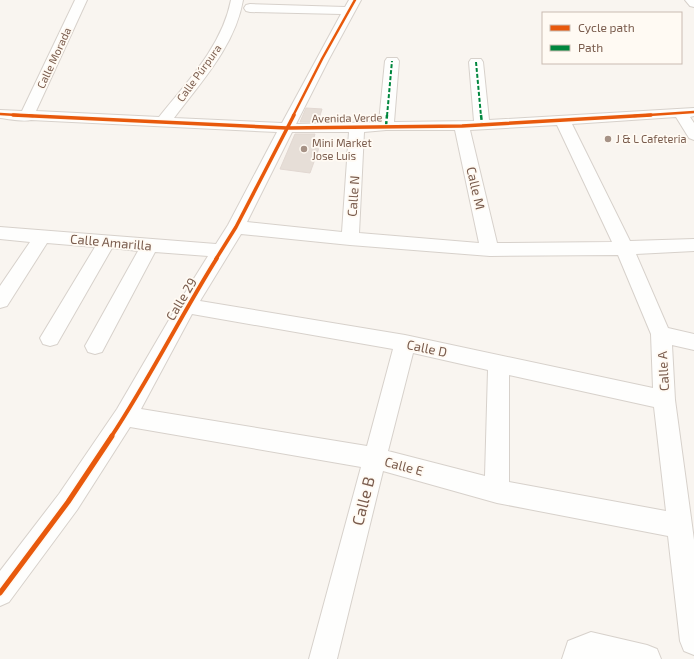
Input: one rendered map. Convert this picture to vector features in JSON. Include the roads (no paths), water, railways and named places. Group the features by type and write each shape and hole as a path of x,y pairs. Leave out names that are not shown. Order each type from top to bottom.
{"street":[{"name":"Calle Morada","path":"26,117 81,0"},
{"name":"Calle Púrpura","path":"164,122 222,43 236,10 237,0"},
{"path":"691,0 694,3"},
{"path":"250,8 352,6"},
{"name":"Calle 29","path":"0,593 68,502 125,416 187,306 236,227 352,6"},
{"path":"386,126 392,61"},
{"path":"476,62 482,124"},
{"name":"Avenida Verde","path":"0,114 26,117 287,128 357,128 386,126 462,126 563,121 687,112"},
{"path":"687,112 694,136"},
{"name":"Calle A","path":"563,121 624,248 661,334 664,400 694,641"},
{"name":"Calle M","path":"462,126 490,250"},
{"name":"Calle N","path":"350,239 357,128"},
{"path":"236,227 350,239 490,250 694,246"},
{"name":"Calle Amarilla","path":"2,236 43,236 221,251"},
{"path":"0,301 43,236"},
{"path":"50,338 107,242"},
{"path":"95,346 150,245"},
{"name":"Calle D","path":"187,306 405,343 664,400"},
{"path":"661,334 694,342"},
{"name":"Calle B","path":"323,659 405,343"},
{"path":"498,491 499,364"},
{"name":"Calle E","path":"125,416 374,458 498,491 680,526"},
{"path":"576,659 578,651 591,646 647,659"}],"place":[{"name":"J & L Cafeteria","path":"608,139"},
{"name":"Mini Market Jose Luis","path":"304,149"}]}
